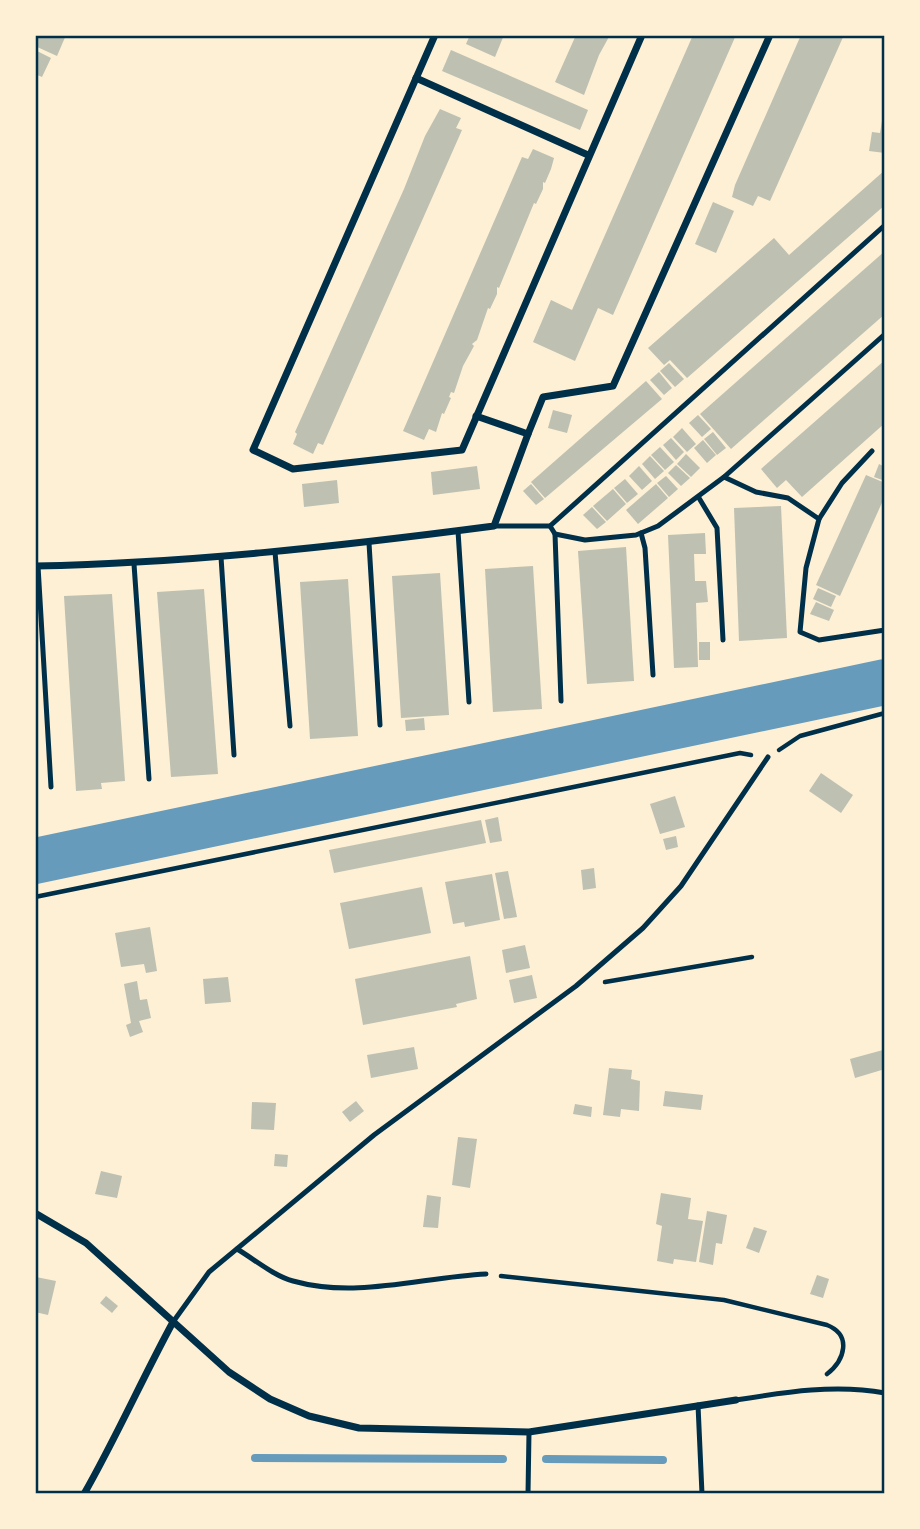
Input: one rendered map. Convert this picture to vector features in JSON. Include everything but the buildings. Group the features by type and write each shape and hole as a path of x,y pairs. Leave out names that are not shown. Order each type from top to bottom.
{"street":[{"path":"435,35 253,450 293,468 462,450 642,35"},
{"path":"37,566 134,564 221,557 369,543 494,526 543,397 613,386 770,35"},
{"path":"416,78 588,155"},
{"path":"476,416 528,434"},
{"path":"35,1213 86,1243 229,1372 270,1399 309,1416 359,1428 529,1433 736,1400"},
{"path":"85,1494 129,1414 141,1380 173,1322"}],"lane":[{"path":"494,526 550,526 885,225"},
{"path":"555,534 585,540 640,533 658,526 724,477 885,334"},
{"path":"872,451 842,483 819,519 806,568 800,632 819,640 885,630"},
{"path":"724,477 756,492 788,498 819,519"},
{"path":"699,498 717,528 723,640"},
{"path":"550,526 555,534 561,701"},
{"path":"458,531 470,702"},
{"path":"640,533 645,548 653,675"},
{"path":"369,543 380,725"},
{"path":"275,552 290,726"},
{"path":"221,557 234,755"},
{"path":"134,564 149,779"},
{"path":"37,566 51,787"},
{"path":"173,1322 209,1272 237,1248 374,1135 576,986 643,928 681,886 768,757"},
{"path":"237,1248 291,1280 332,1287 380,1287 450,1275 486,1273"},
{"path":"736,1400 808,1389 861,1389 885,1393"},
{"path":"698,1405 702,1494"},
{"path":"528,1494 529,1433"}],"path":[{"path":"35,897 740,753 768,757 800,736 885,713"},
{"path":"576,986 752,957"},
{"path":"486,1273 724,1300 839,1330 843,1338 843,1348 837,1363 833,1370 808,1389"}],"waterway":[{"path":"35,861 885,682"},
{"path":"255,1458 503,1459"},
{"path":"546,1459 663,1460"}]}
